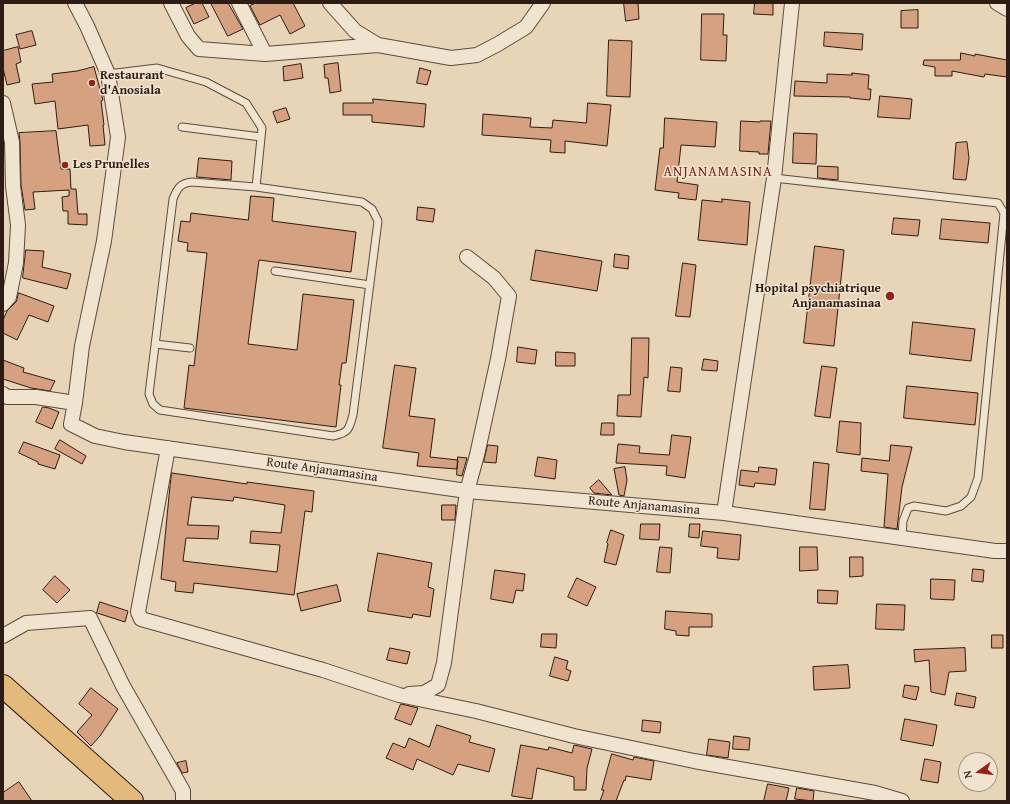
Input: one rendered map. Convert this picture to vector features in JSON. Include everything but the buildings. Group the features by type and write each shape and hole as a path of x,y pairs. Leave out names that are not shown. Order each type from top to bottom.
{"main road":[{"path":"3,686 132,801"}],"street":[{"name":"Route Anjanamasina","path":"75,3 108,74 118,137 104,241 82,346 71,424 95,436 124,442 467,491 724,513 995,551 1007,551"},
{"path":"172,3 188,36 199,49 265,54 378,45 451,58 478,55 526,27 543,3"},
{"path":"239,3 265,54"},
{"path":"330,3 355,32 378,45"},
{"path":"724,513 774,178 792,3"},
{"path":"997,3 1007,9"},
{"path":"3,103 12,142 18,225 16,263 9,297 3,304"},
{"path":"399,695 424,693 438,685 444,663 467,491 477,455 498,359 509,296 494,278 467,257"},
{"path":"3,394 7,397 36,397 75,403"},
{"path":"168,448 138,612 141,620 323,670 399,695 476,711 574,736 694,761 875,793 902,801"},
{"path":"3,636 26,623 90,618 123,686 183,791 183,801"}],"lane":[{"path":"108,74 158,68 206,82 246,103 262,128 256,187"},
{"path":"182,127 261,137"},
{"path":"774,178 998,203 1004,213 978,478 971,497 960,506 946,510 914,506 908,508 903,521 902,538"},
{"path":"192,182 256,187 362,202 372,208 378,221 353,415 350,427 344,434 333,436 160,410 153,404 149,394 173,199 177,188 185,183 192,182"},
{"path":"275,271 370,285"},
{"path":"155,344 190,348"}],"place":[{"name":"Restaurant d'Anosiala","path":"92,83"},
{"name":"Les Prunelles","path":"65,165"},
{"name":"Hopital psychiatrique Anjanamasinaa","path":"890,296"}],"district":[{"name":"ANJANAMASINA","path":"718,172"}]}
